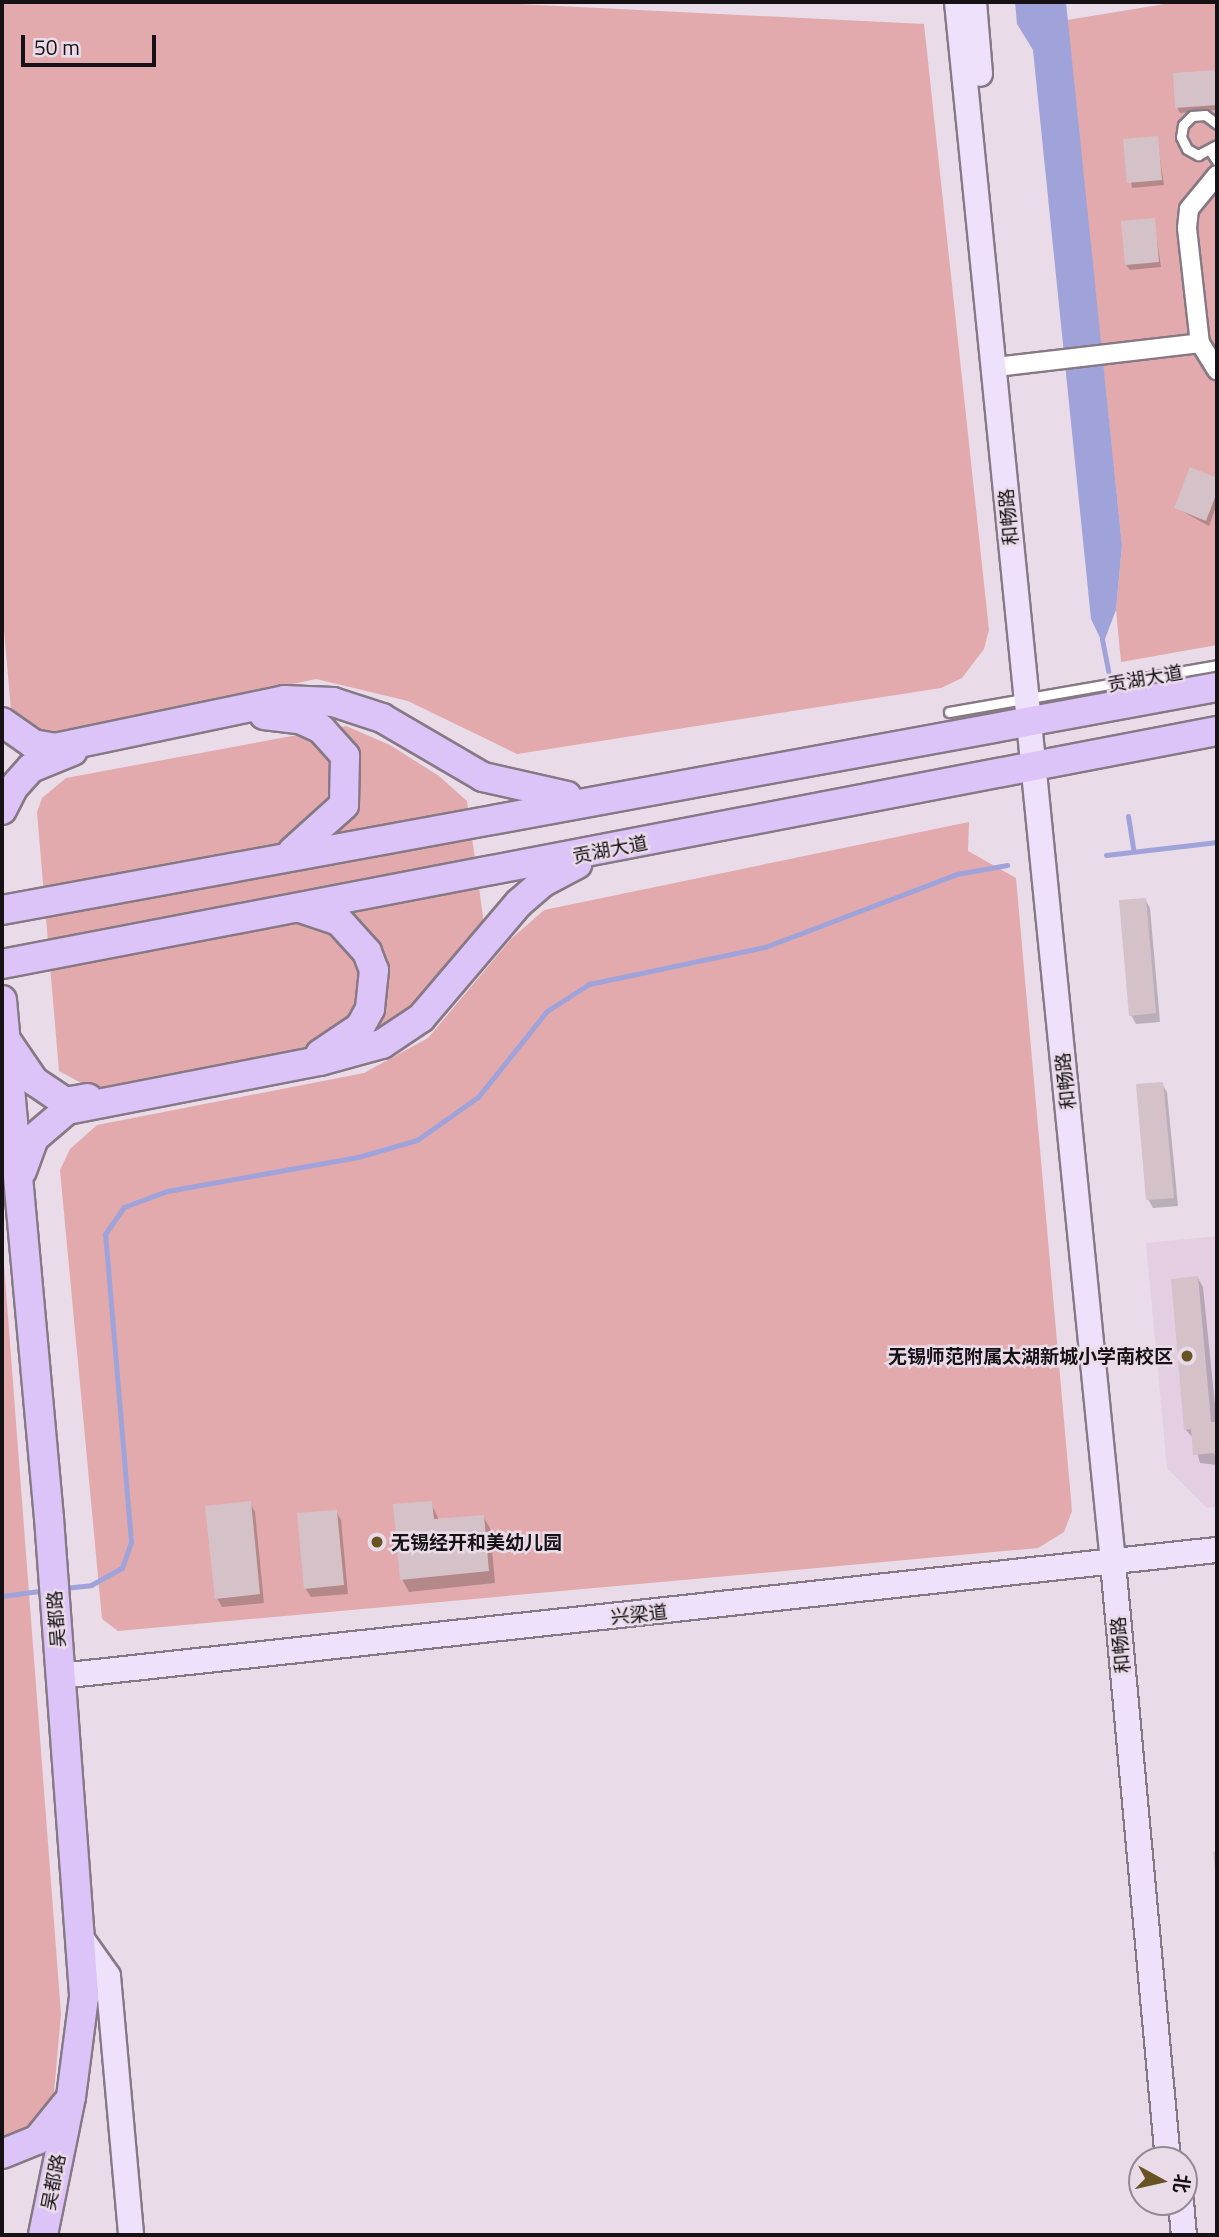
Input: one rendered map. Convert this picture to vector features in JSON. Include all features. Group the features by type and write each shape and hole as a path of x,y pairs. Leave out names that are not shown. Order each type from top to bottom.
{"main road":[{"name":"贡湖大道","path":"2,910 601,798 1031,710 1217,687"},
{"path":"2,722 33,744 55,748 284,700 310,699 358,708 382,718 483,777 526,790 601,798"},
{"path":"2,810 13,788 31,768 55,754 253,716 278,715 321,729 345,756 344,805 326,826 288,855"},
{"name":"贡湖大道","path":"2,964 1038,769 1217,731"},
{"path":"19,1182 34,1138 67,1110 320,1061 382,1044 422,1018 496,926 541,883 608,849"},
{"path":"5,1039 34,1081 65,1102 321,1054 360,1027 370,1009 374,970 367,952 339,921 297,907"},
{"name":"吴都路","path":"2,1000 49,1518 84,1997 71,2097 43,2235"},
{"path":"2,2154 37,2140 71,2097"}],"street":[{"name":"和畅路","path":"957,2 1038,769 1176,2146"},
{"name":"和畅路","path":"974,2 1031,710"},
{"path":"1217,175 1189,209 1200,343 1217,370"},
{"path":"1004,366 1200,343"},
{"name":"兴梁道","path":"1117,1568 1217,1549"},
{"name":"兴梁道","path":"61,1684 1117,1568 1217,1561"},
{"name":"和畅路","path":"1117,1568 1167,2146"},
{"path":"79,1935 108,1976 131,2235"},
{"path":"1172,2216 1174,2235"},
{"path":"1182,2216 1184,2235"}],"lane":[{"path":"1217,124 1198,114 1187,120 1181,131 1182,144 1192,153 1214,148 1217,161"},
{"name":"贡湖大道","path":"949,712 1031,710 1217,665"}],"shaded area":[{"path":"2,2 477,2 924,24 989,630 984,649 962,678 941,688 517,754 408,701 316,679 45,736 11,710 2,607"},
{"path":"1177,2 1217,2 1217,645 1121,662 1116,610 1122,545 1067,20"},
{"path":"346,726 390,745 439,776 467,801 484,924 417,1006 376,1034 94,1090 59,1071 37,812 42,798 66,778"},
{"path":"969,822 968,851 1016,878 1072,1511 1064,1532 1038,1548 118,1631 102,1619 60,1170 70,1149 97,1125 364,1073 428,1038 511,939 544,910"},
{"name":"无锡师范附属太湖新城小学南校区","path":"1217,1236 1217,1507 1207,1508 1167,1468 1146,1243"},
{"path":"2,1238 61,2014 53,2104 30,2128 8,2140 2,2139"}],"water":[{"path":"1015,2 1066,2 1122,545 1116,610 1103,644 1091,619 1033,50 1017,24"}],"building":[{"path":"1217,70 1217,105 1175,108 1173,73"},
{"path":"1158,136 1162,180 1127,183 1123,139"},
{"path":"1155,218 1159,262 1125,265 1121,221"},
{"path":"1190,467 1217,478 1217,492 1206,521 1174,508"},
{"path":"1146,898 1156,1013 1129,1016 1119,900"},
{"path":"1163,1082 1174,1198 1146,1200 1136,1084"},
{"path":"1198,1276 1211,1422 1217,1422 1217,1466 1214,1453 1193,1455 1191,1429 1184,1430 1171,1279"},
{"path":"251,1501 260,1594 215,1599 205,1506"},
{"path":"432,1501 434,1519 484,1515 489,1571 400,1580 393,1504"},
{"path":"337,1510 344,1585 304,1589 297,1513"},
{"path":"1217,1851 1217,1870 1215,1870 1213,1852"}],"waterway":[{"path":"1102,639 1108,671"},
{"path":"1128,816 1133,849"},
{"path":"1106,855 1217,842"},
{"path":"64,1588 91,1585 122,1568 131,1542 105,1234 124,1207 167,1191 358,1157 417,1140 478,1097 547,1011 589,984 765,947 957,874 1007,865"},
{"path":"2,1596 47,1590"}],"place":[{"name":"无锡师范附属太湖新城小学南校区","path":"1187,1356"},
{"name":"无锡经开和美幼儿园","path":"377,1542"}]}
